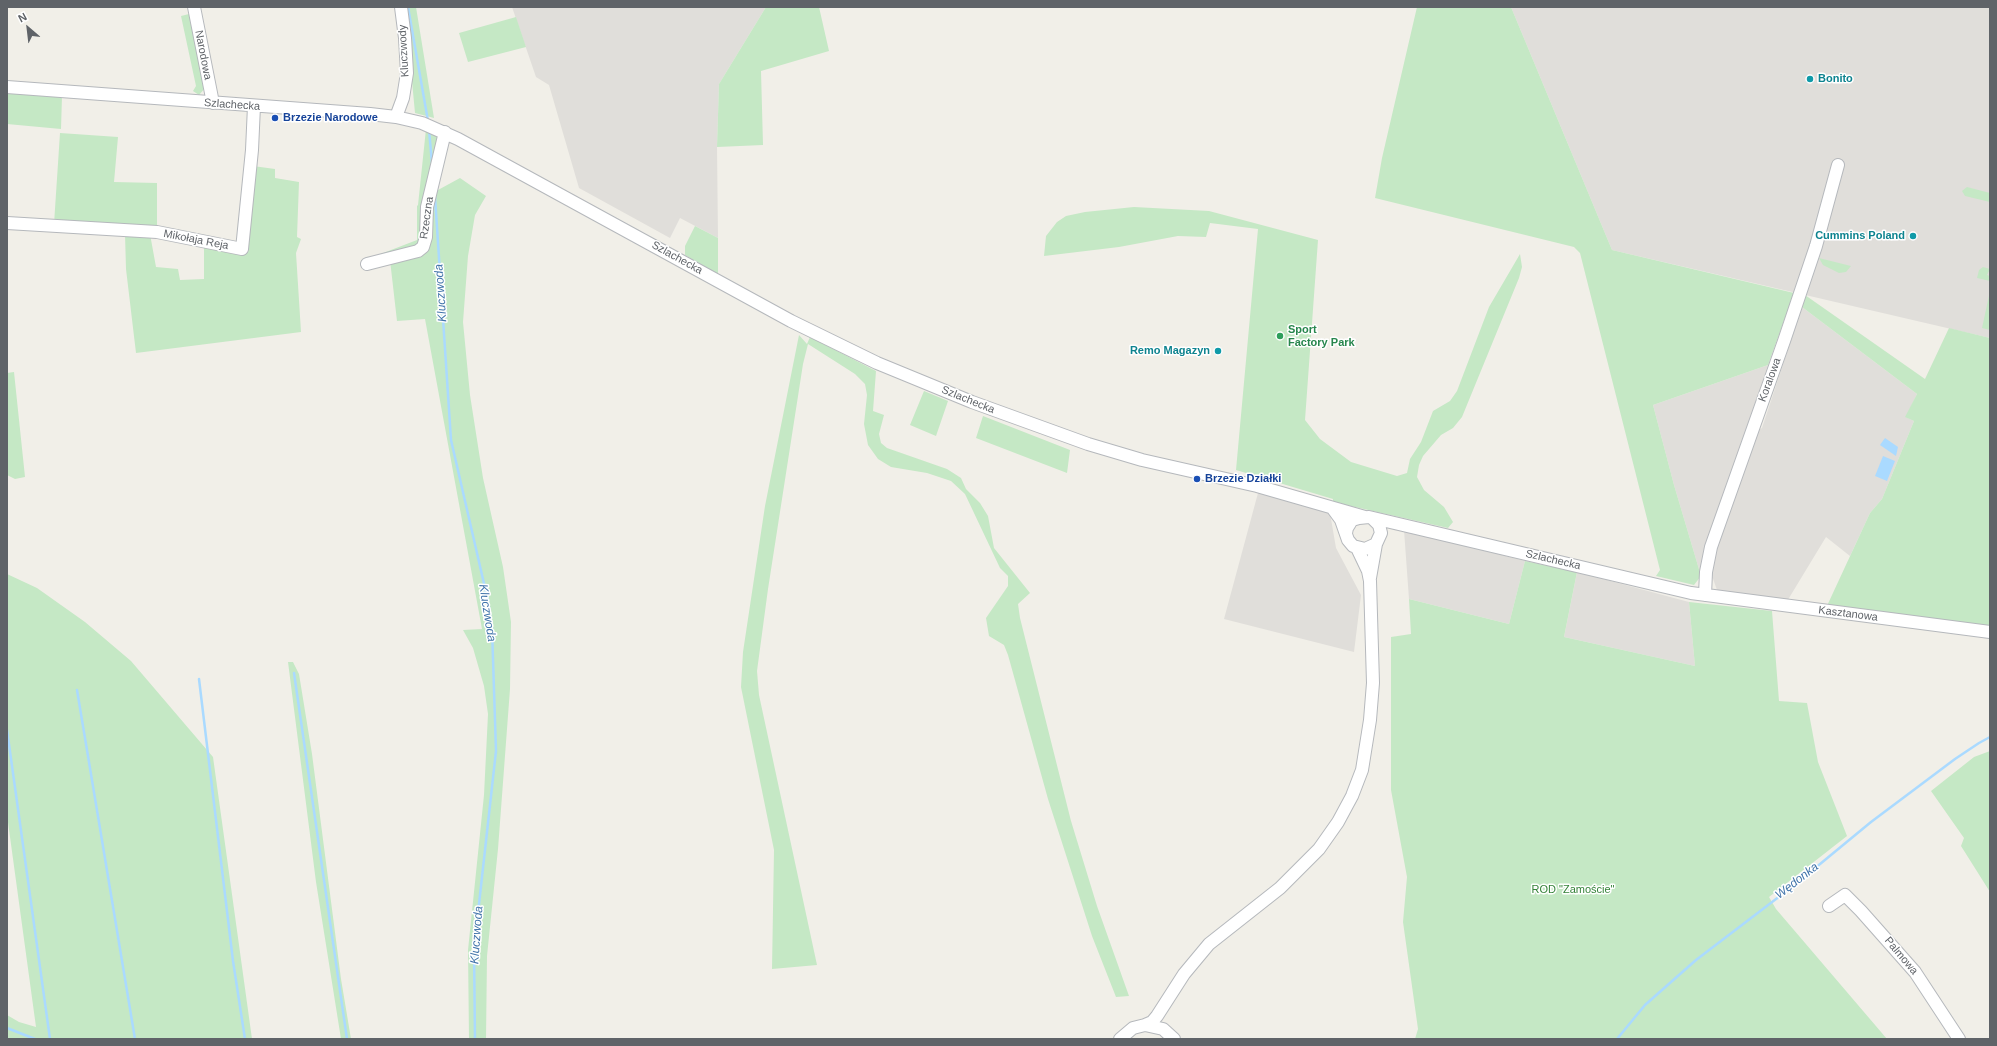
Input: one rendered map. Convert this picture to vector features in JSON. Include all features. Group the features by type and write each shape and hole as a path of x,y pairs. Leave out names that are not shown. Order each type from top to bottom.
{"street":[{"name":"Narodowa","path":"194,7 213,103"},
{"name":"Kluczwody","path":"396,117 403,98 407,73 401,7"},
{"name":"Szlachecka","path":"7,87 396,117 422,123 442,131 791,321 877,363 1045,430 1094,447 1142,460 1257,486 1333,509 1705,595"},
{"name":"Mikołaja Reja","path":"7,223 157,232 242,249 252,150 254,106"},
{"name":"Rzeczna","path":"367,264 418,251 423,247 426,237 427,207 442,131"},
{"name":"Koralowa","path":"1705,595 1706,572 1711,547 1787,334 1816,246 1838,165"},
{"path":"1120,1039 1133,1028 1152,1022 1168,1001 1184,974 1210,944 1280,888 1319,849 1338,822 1352,796 1362,770 1370,720 1373,683 1370,581 1368,571 1356,548 1348,540 1341,520 1333,509"},
{"path":"1346,533 1352,520 1369,518 1379,525 1378,541 1370,581"},
{"path":"1356,548 1369,548 1388,530 1402,525"},
{"name":"Kasztanowa","path":"1705,595 1990,632"},
{"name":"Palmowa","path":"1828,906 1845,895 1861,911 1915,972 1959,1039"},
{"path":"1168,1001 1165,1020 1173,1038"},
{"path":"1145,1025 1157,1026 1173,1038"}],"shaded area":[{"path":"512,7 766,7 719,84 717,147 718,238 680,218 670,238 579,188 549,85 536,77"},
{"path":"1511,7 1990,7 1990,338 1612,250"},
{"path":"1802,307 1917,394 1906,417 1914,421 1882,499 1870,513 1850,556 1826,537 1786,603 1725,595 1717,590 1711,573 1717,537 1755,432 1762,428"},
{"path":"1768,365 1712,530 1701,576 1674,485 1653,405"},
{"path":"1258,493 1330,513 1336,548 1361,595 1354,652 1224,619"},
{"path":"1404,530 1525,561 1509,624 1409,599"},
{"path":"1577,572 1689,602 1695,666 1564,637"}],"green space":[{"path":"405,7 416,7 434,118 415,113"},
{"path":"766,7 819,7 829,51 761,71 763,145 717,147 719,84"},
{"path":"1417,7 1511,7 1612,250 1794,293 1768,365 1653,405 1674,485 1701,576 1694,585 1656,576 1660,570 1580,253 1574,247 1375,198 1382,158"},
{"path":"189,14 206,87 199,95 193,91 196,86 181,16"},
{"path":"516,17 526,47 468,62 459,33"},
{"path":"7,92 62,96 61,129 7,124"},
{"path":"426,129 440,136 421,241 413,248 365,260 417,240 417,206"},
{"path":"60,133 118,137 114,182 157,183 157,228 54,224"},
{"path":"253,166 275,169 275,178 299,182 297,237 301,239 296,253 301,332 136,353 126,269 125,234 150,234 156,267 178,269 180,280 204,279 204,245 243,251"},
{"path":"438,175 438,190 460,178 486,196 475,215 468,256 463,322 470,395 483,478 503,567 511,622 510,689 498,849 487,956 486,1039 469,1039 468,950 484,795 488,714 484,686 473,648 463,630 482,629 425,319 397,321 390,260 429,248 431,200"},
{"path":"1967,187 1990,193 1990,202 1965,196 1962,191"},
{"path":"1134,207 1209,211 1318,240 1305,420 1320,439 1351,462 1397,476 1407,473 1410,459 1421,442 1433,411 1450,401 1457,391 1489,307 1520,254 1522,267 1519,278 1462,417 1453,428 1441,435 1423,456 1419,465 1417,477 1424,490 1444,507 1453,522 1448,528 1333,502 1333,499 1236,470 1258,229 1210,223 1206,237 1178,236 1119,247 1044,256 1046,236 1057,222 1066,216 1085,212"},
{"path":"695,226 718,238 718,274 685,255 685,246"},
{"path":"1819,258 1851,266 1846,272 1839,273 1823,265"},
{"path":"1983,267 1990,269 1987,275 1990,276 1990,281 1977,278 1979,270"},
{"path":"1990,291 1990,330 1982,328"},
{"path":"1805,295 1925,379 1949,328 1990,338 1990,626 1826,608 1870,513 1882,499 1914,421 1905,417 1917,394 1802,307"},
{"path":"799,335 807,344 810,337 876,371 873,411 884,415 879,434 881,443 887,448 947,469 961,478 966,489 980,503 988,516 994,548 1030,593 1018,604 1020,618 1071,821 1097,906 1129,996 1116,997 1092,936 1048,799 1008,655 1004,645 989,636 986,618 1008,586 1008,576 1000,568 965,494 951,481 927,473 891,467 878,459 868,445 864,424 867,395 865,384 855,374 808,344 803,364 768,589 757,671 759,695 817,965 772,969 774,850 741,687 743,652 765,506"},
{"path":"14,372 25,477 15,479 7,475 7,373"},
{"path":"924,391 948,401 936,436 910,425"},
{"path":"983,416 1070,450 1067,473 976,438"},
{"name":"ROD \"Zamoście\"","path":"1525,561 1577,572 1564,637 1695,666 1689,602 1772,611 1779,701 1807,703 1818,762 1847,836 1769,897 1776,909 1887,1039 1415,1039 1418,1029 1403,922 1407,877 1391,790 1391,637 1411,634 1409,599 1509,624"},
{"path":"7,574 37,588 85,622 131,661 213,757 252,1039 7,1039 7,1015 19,1022 36,1027 7,815"},
{"path":"288,662 293,662 299,674 312,754 341,979 351,1039 341,1039 316,882"},
{"path":"1990,751 1990,892 1961,846 1964,838 1931,791 1974,757"}],"water":[{"path":"1885,438 1898,447 1896,456 1880,445"},
{"path":"1883,456 1895,461 1887,481 1875,476"}],"waterway":[{"name":"Kluczwoda","path":"408,7 428,121"},
{"name":"Kluczwoda","path":"429,130 432,163"},
{"name":"Kluczwoda","path":"435,197 451,440 488,601 492,628 496,751 474,949 475,1039"},
{"path":"294,673 347,1039"},
{"path":"199,679 233,961 245,1039"},
{"path":"77,690 135,1039"},
{"path":"7,730 50,1039"},
{"name":"Wędonka","path":"1617,1039 1645,1005 1696,960 1797,883 1871,822 1955,759 1990,737"},
{"path":"7,1028 35,1039"}],"place":[{"name":"Bonito","path":"1810,79"},
{"name":"Brzezie Narodowe","path":"275,118"},
{"name":"Cummins Poland","path":"1913,236"},
{"name":"Sport Factory Park","path":"1280,336"},
{"name":"Remo Magazyn","path":"1218,351"},
{"name":"Brzezie Działki","path":"1197,479"}]}
